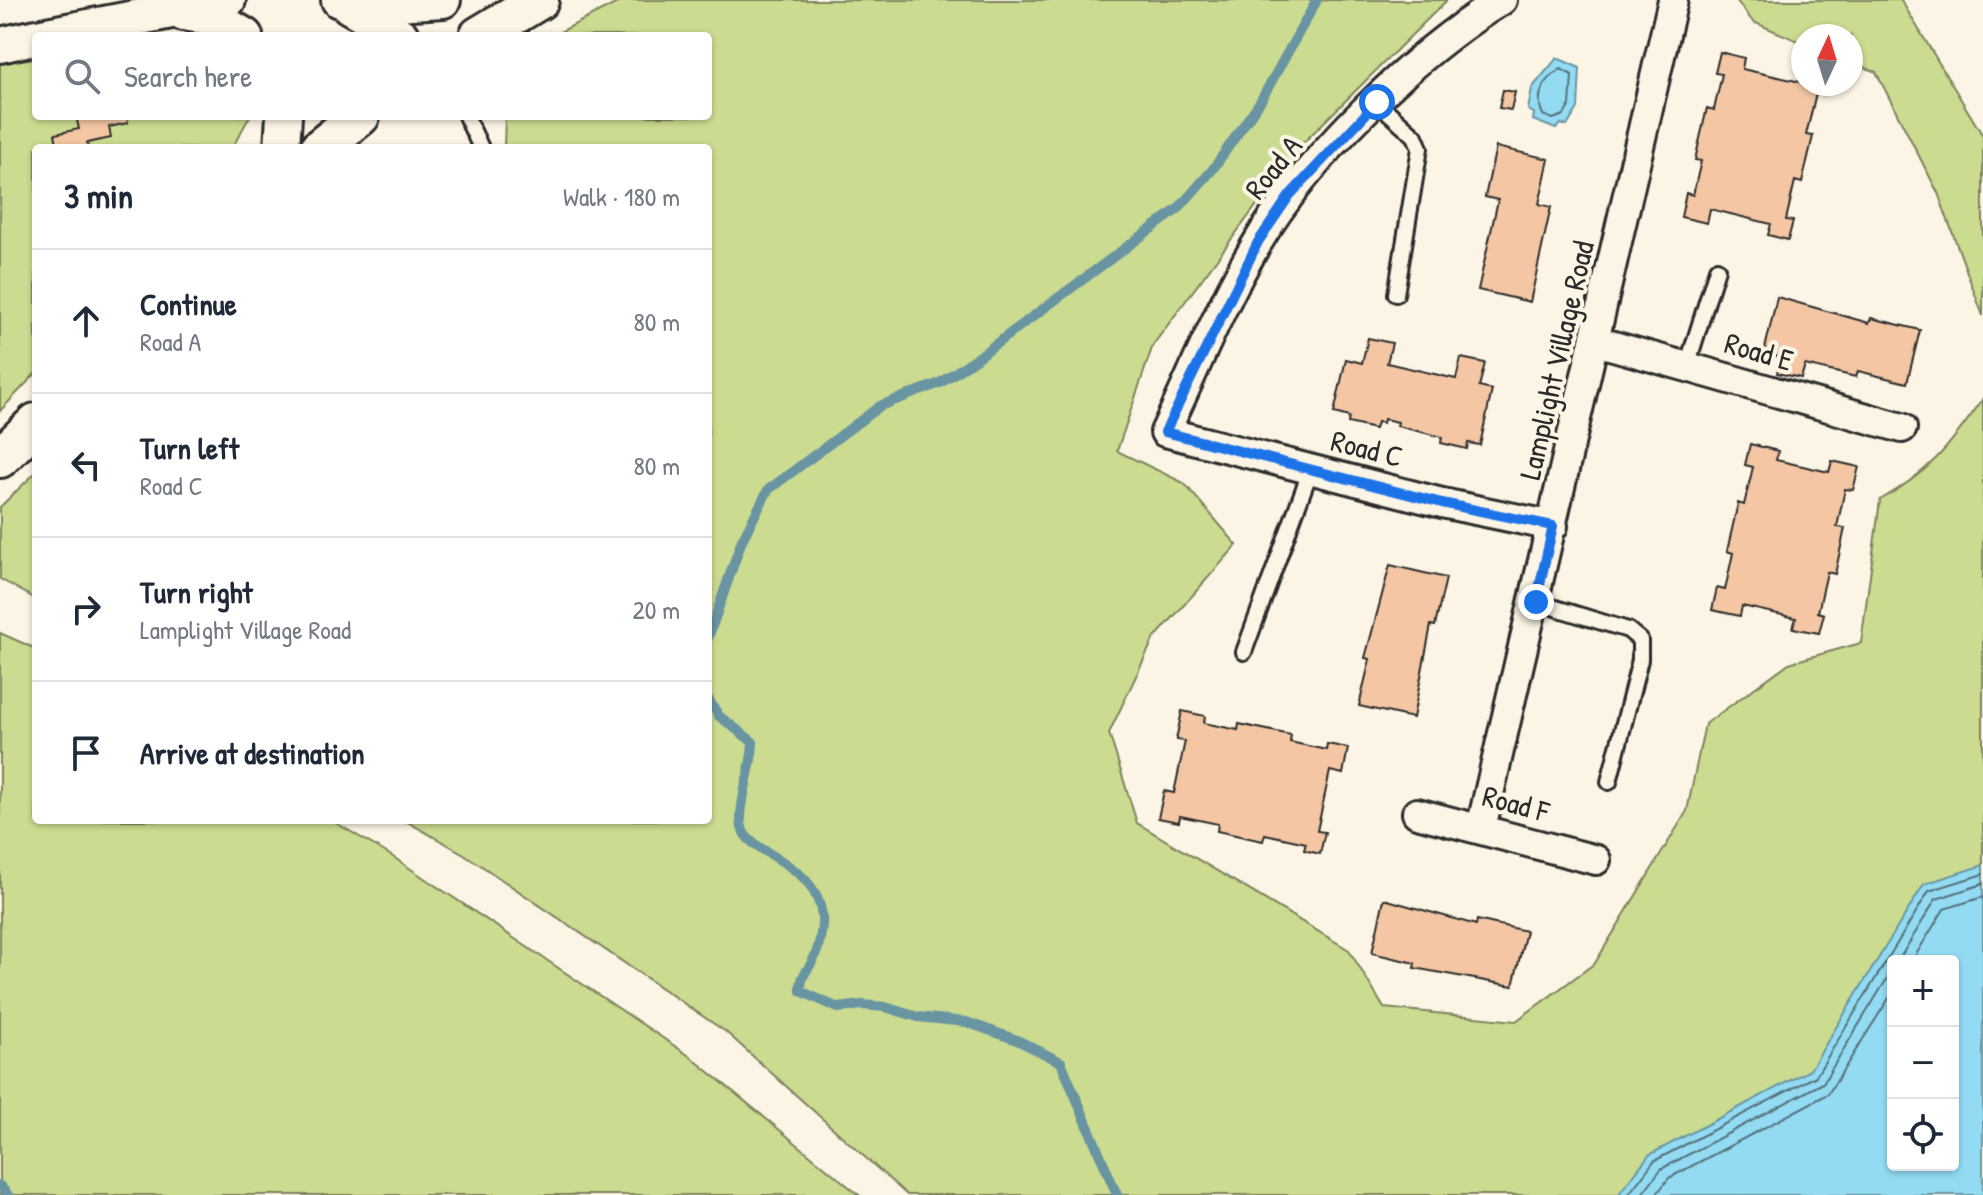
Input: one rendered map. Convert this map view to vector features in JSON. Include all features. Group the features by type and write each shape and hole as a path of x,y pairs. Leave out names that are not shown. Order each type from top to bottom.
{"main road":[{"path":"486,32 539,0"},
{"path":"325,144 355,120"},
{"path":"0,458 32,427"}],"street":[{"path":"63,32 228,0"},
{"path":"337,0 381,4 443,0"},
{"path":"337,0 394,32"},
{"name":"Road A","path":"1165,432 1258,242 1290,195 1377,102 1456,30 1502,0"},
{"name":"Lamplight Village Road","path":"1481,828 1536,602 1673,0"},
{"path":"167,10 215,18 238,32"},
{"path":"0,45 32,38"},
{"path":"282,144 284,120"},
{"name":"Road E","path":"1596,341 1902,428"},
{"name":"Road C","path":"1165,432 1442,503 1553,526"},
{"name":"Road F","path":"1417,813 1596,860"}],"lane":[{"path":"1377,102 1415,136 1420,148 1396,294"},
{"path":"468,120 479,144"},
{"path":"1687,366 1717,269"},
{"path":"1244,652 1311,469"},
{"path":"1536,602 1628,630 1640,640 1640,660 1609,782"}],"green space":[{"path":"623,0 1447,0 1302,144 1153,345 1117,451 1184,483 1237,545 1153,640 1109,733 1137,823 1349,950 1384,1008 1516,1021 1595,963 1687,811 1705,724 1789,663 1861,643 1880,500 1926,468 1960,431 1983,399 1983,943 1923,955 1887,955 1887,971 1756,1195 907,1195 726,1032 464,854 411,824 712,824 712,144 504,144 505,120 712,120 712,32 560,32"},
{"path":"1736,0 1901,0 1983,136 1983,316 1938,193 1876,72 1863,67 1863,24 1791,24 1791,38 1753,22"},
{"path":"32,59 32,120 248,120 234,144 32,144 32,377 0,411 0,63"},
{"path":"32,476 32,597 0,579 0,507"},
{"path":"0,633 32,647 32,824 338,824 390,855 691,1057 859,1195 0,1195"}],"water":[{"path":"1557,58 1580,68 1578,108 1567,126 1561,124 1556,129 1533,120 1534,113 1528,110 1532,88"},
{"path":"1983,865 1983,1195 1618,1195 1649,1155 1810,1070 1924,884"}],"building":[{"path":"1720,52 1744,58 1742,69 1791,80 1791,96 1816,96 1806,135 1813,136 1802,183 1795,181 1786,220 1793,221 1788,240 1768,235 1771,224 1710,209 1707,223 1681,217 1686,193 1693,195 1701,161 1695,160 1707,108 1714,110 1722,74 1715,73"},
{"path":"1503,90 1515,92 1511,110 1499,108"},
{"path":"77,120 128,120 128,123 109,127 111,138 87,144 57,144 55,134 79,129"},
{"path":"1496,147 1549,159 1539,204 1551,207 1530,302 1478,290 1498,200 1485,197"},
{"path":"1777,297 1869,323 1871,318 1920,330 1907,383 1858,371 1856,377 1805,365 1801,378 1777,373 1781,357 1764,353"},
{"path":"1368,338 1392,343 1387,363 1456,379 1461,358 1485,363 1479,387 1492,390 1480,445 1468,443 1467,449 1441,443 1442,437 1397,426 1398,422 1384,419 1383,423 1377,422 1375,429 1348,423 1349,417 1334,413 1346,359 1362,363"},
{"path":"1750,444 1778,451 1776,460 1829,472 1832,461 1859,467 1853,490 1845,489 1837,527 1845,528 1835,574 1827,572 1818,612 1824,614 1819,633 1793,628 1796,618 1742,606 1740,616 1712,610 1717,588 1725,590 1733,553 1727,551 1738,503 1744,505 1753,467 1745,465"},
{"path":"1390,565 1446,578 1435,626 1431,625 1413,718 1359,706 1370,659 1365,658"},
{"path":"1182,711 1205,716 1204,723 1238,730 1239,724 1291,735 1290,742 1326,750 1327,744 1348,748 1343,774 1330,771 1317,831 1325,832 1320,854 1304,850 1306,843 1265,834 1263,841 1217,831 1218,824 1180,816 1179,822 1158,818 1164,791 1174,793 1185,741 1176,740"},
{"path":"1384,899 1476,925 1477,920 1526,931 1513,986 1414,968 1415,963 1372,953"}],"waterway":[{"path":"712,626 742,540 768,490 880,406 940,383 981,355 1178,209 1213,169 1261,100 1317,0"},
{"path":"712,705 719,716 753,742 742,809 742,828 756,845 808,882 817,897 822,926 816,954 803,977 801,991 838,1008 862,1005 885,1007 918,1017 966,1022 1017,1040 1061,1062 1117,1195"},
{"path":"0,1186 8,1195"}],"route":[{"path":"1377,102 1290,195 1258,242 1232,288 1165,432 1442,503 1553,526 1536,602"}]}
